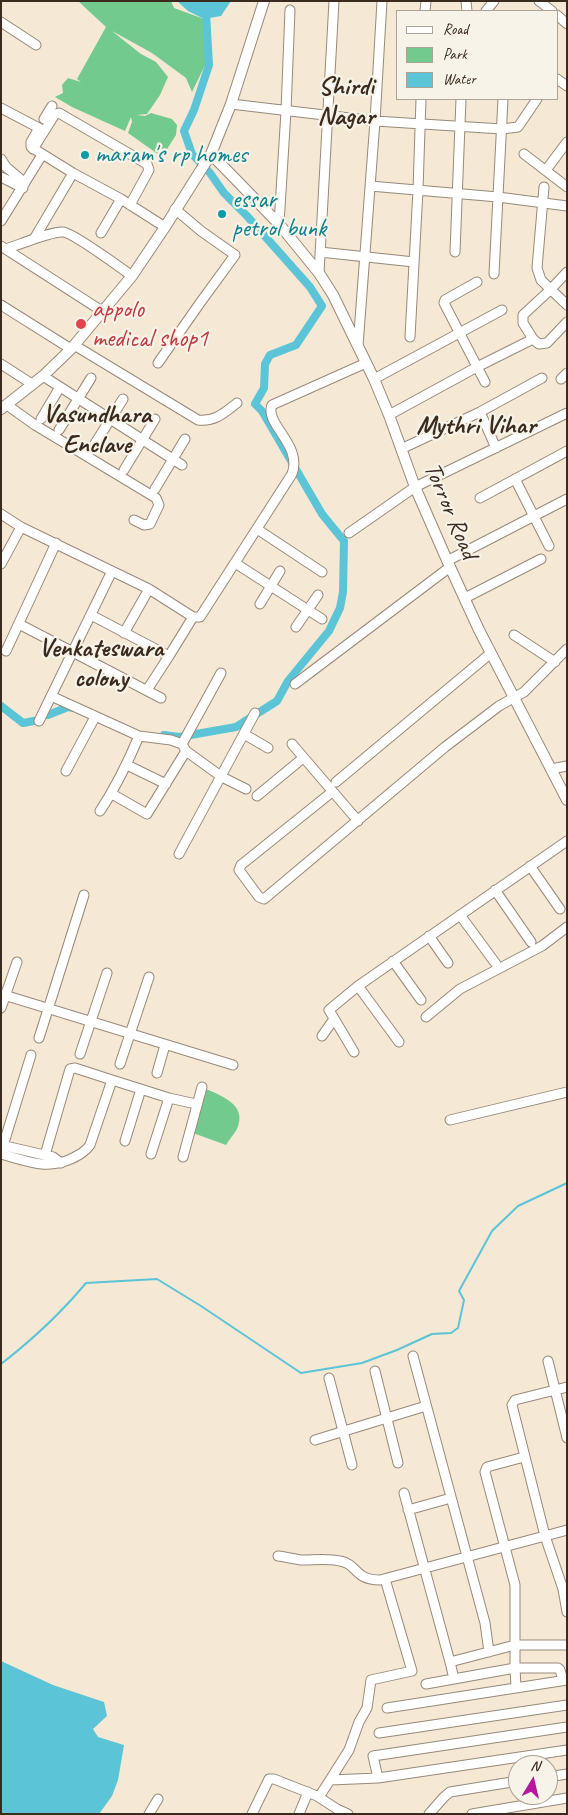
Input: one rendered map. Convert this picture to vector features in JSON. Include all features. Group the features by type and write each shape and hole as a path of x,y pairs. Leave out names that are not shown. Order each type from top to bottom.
{"street":[{"path":"134,520 144,526 150,524 159,505 156,498 4,407 43,376 72,347 132,276 165,227 211,154 231,104 264,1"},
{"path":"319,273 334,1"},
{"path":"358,346 382,1"},
{"path":"539,1 549,10"},
{"path":"279,224 290,10"},
{"path":"1,22 36,45"},
{"path":"410,337 421,100"},
{"path":"455,252 461,100"},
{"path":"494,274 504,100"},
{"path":"231,104 328,116 502,129 518,128 536,100"},
{"path":"52,106 31,142 31,147 165,227"},
{"path":"1,108 39,128"},
{"path":"33,149 55,114 59,113 147,164 149,170 130,205"},
{"path":"546,170 567,142"},
{"name":"Torror Road","path":"211,154 279,224 319,273 333,295 374,379 415,487 448,564 491,653 567,800"},
{"path":"524,154 567,187"},
{"path":"1,221 42,155"},
{"path":"1,160 24,185"},
{"path":"34,239 73,173"},
{"path":"1,177 24,185"},
{"path":"370,186 498,197 567,206"},
{"path":"544,186 537,268 539,276 550,290 567,305"},
{"path":"101,233 120,199"},
{"path":"158,363 235,255 201,231 175,209"},
{"path":"3,248 63,232 132,276"},
{"path":"3,248 102,311"},
{"path":"320,252 414,262"},
{"path":"567,272 523,315 523,323 533,339 539,344 546,343 567,322"},
{"path":"477,282 444,302 485,382"},
{"path":"1,305 198,420 205,421 217,418 237,403"},
{"path":"374,379 502,310"},
{"path":"389,416 477,367 533,339"},
{"path":"1,514 56,544 149,589 193,617 202,616 292,474 295,466 295,458 292,451 270,413 272,405 366,363"},
{"path":"1,364 32,384"},
{"path":"43,376 182,465"},
{"path":"59,430 91,378"},
{"path":"402,449 480,412 542,378"},
{"path":"41,419 60,387"},
{"path":"90,450 123,398"},
{"path":"480,412 496,448"},
{"path":"349,533 415,487 567,413"},
{"path":"124,470 155,419"},
{"path":"155,490 185,439"},
{"path":"480,498 567,451"},
{"path":"515,479 549,546"},
{"path":"295,684 448,564 567,499"},
{"path":"1,564 21,526"},
{"path":"257,530 322,572"},
{"path":"6,651 56,544"},
{"path":"464,598 541,559"},
{"path":"235,563 322,620"},
{"path":"39,721 112,571"},
{"path":"260,604 280,571"},
{"path":"124,633 149,589"},
{"path":"296,627 318,595"},
{"path":"91,615 169,656"},
{"path":"147,690 193,617"},
{"path":"19,624 161,698"},
{"path":"514,635 555,662"},
{"path":"332,792 241,865 239,870 256,895 264,899 445,746 499,706 524,692 567,649"},
{"path":"336,782 491,653"},
{"path":"112,794 147,814 166,784 222,673"},
{"path":"51,696 139,736 170,740 184,748 222,777 246,788"},
{"path":"179,854 255,713"},
{"path":"66,770 95,717"},
{"path":"244,734 268,748"},
{"path":"100,811 112,794 139,736"},
{"path":"292,744 358,821"},
{"path":"257,796 303,758"},
{"path":"127,765 166,784"},
{"path":"551,769 567,766"},
{"path":"354,1052 328,1010 393,961 567,841"},
{"path":"530,866 560,909"},
{"path":"495,890 531,942"},
{"path":"39,1038 84,895"},
{"path":"460,915 496,964"},
{"path":"426,1018 460,988 542,946 567,927"},
{"path":"429,936 448,963"},
{"path":"393,961 421,1000"},
{"path":"1,1008 16,962"},
{"path":"80,1054 107,973"},
{"path":"120,1064 149,977"},
{"path":"358,986 400,1042"},
{"path":"4,995 233,1065"},
{"path":"322,1036 334,1019"},
{"path":"157,1073 165,1045"},
{"path":"2,1148 31,1055"},
{"path":"45,1155 70,1069 75,1068 169,1098 196,1104"},
{"path":"2,1148 22,1160 50,1166 82,1153 87,1149 112,1080"},
{"path":"183,1157 202,1087"},
{"path":"124,1141 141,1089"},
{"path":"450,1120 567,1092"},
{"path":"151,1154 169,1098"},
{"path":"2,1148 24,1150 53,1157 61,1162"},
{"path":"22,1160 24,1150"},
{"path":"413,1356 485,1623 489,1652"},
{"path":"548,1361 567,1438"},
{"path":"375,1371 398,1463"},
{"path":"329,1378 352,1465"},
{"path":"567,1386 515,1400 512,1403 524,1457 567,1612"},
{"path":"314,1440 426,1406"},
{"path":"516,1687 514,1585 485,1472 487,1467 494,1464 524,1457"},
{"path":"404,1494 424,1569 453,1661 454,1678"},
{"path":"408,1510 451,1498"},
{"path":"278,1556 300,1560 342,1561 350,1565 362,1578 370,1580 385,1579 567,1530"},
{"path":"319,1797 349,1750 366,1708 371,1680 412,1671 385,1579"},
{"path":"453,1661 515,1646 567,1644"},
{"path":"388,1708 565,1680 558,1668 515,1668 426,1684"},
{"path":"379,1733 567,1705"},
{"path":"378,1778 373,1756 567,1727"},
{"path":"330,1780 378,1778 567,1750"},
{"path":"252,1814 269,1779 274,1779 319,1797 348,1814"},
{"path":"429,1814 450,1792 508,1783"},
{"path":"299,1814 308,1792"},
{"path":"472,1814 567,1798"},
{"path":"149,1814 158,1799"}],"green space":[{"path":"78,1 171,1 174,8 204,19 208,59 192,92 186,78 152,53 112,31 141,54 156,62 168,77 160,95 147,114 137,115 145,116 151,113 172,119 177,125 176,135 162,157 128,133 132,122 131,117 125,131 72,107 55,97 63,93 62,85 68,78 81,82 77,79 106,27"},
{"path":"204,1088 231,1102 239,1113 237,1129 226,1145 193,1133"}],"water":[{"path":"177,1 231,1 221,16 204,19 188,11"},
{"path":"1,1661 53,1685 104,1702 107,1716 93,1729 98,1737 124,1745 118,1780 112,1796 99,1814 1,1814"}],"waterway":[{"path":"164,735 179,737 236,727 277,701 288,681 329,631 340,608 343,592 344,541 322,514 262,411 255,404 264,388 265,364 270,355 296,345 322,306 310,287 224,193 210,173 192,154 184,131 194,110 209,65 206,13"},
{"path":"1,706 23,723 34,721"},
{"path":"48,715 68,707 74,708"},
{"path":"1,1364 46,1326 86,1283 157,1279 301,1373 362,1363 432,1334 451,1333 458,1328 464,1300 459,1291 492,1231 518,1206 567,1183"}],"place":[{"name":"maram's rp homes","path":"85,155"},
{"name":"essar petrol bunk","path":"222,214"},
{"name":"appolo medical shop1","path":"81,324"}],"district":[{"name":"Shirdi Nagar","path":"346,102"},
{"name":"Mythri Vihar","path":"476,426"},
{"name":"Vasundhara Enclave","path":"97,430"},
{"name":"Venkateswara colony","path":"101,664"}]}
